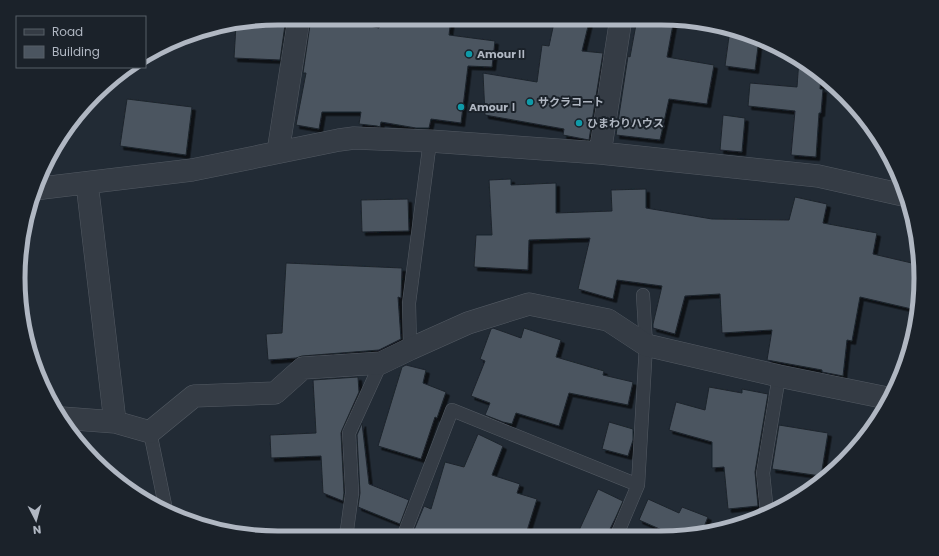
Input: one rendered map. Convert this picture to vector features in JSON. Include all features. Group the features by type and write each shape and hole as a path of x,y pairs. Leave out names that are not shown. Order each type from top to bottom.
{"street":[{"path":"278,152 298,25"},
{"path":"600,153 620,25"},
{"path":"41,188 192,170 354,138 430,141 600,153 818,176 900,194"},
{"path":"87,183 115,422"},
{"path":"68,418 115,422 150,432 194,396 275,393 303,368 381,364 410,349 468,324 529,304 608,320 646,345 779,376 884,397"}],"lane":[{"path":"410,349 409,303 430,141"},
{"path":"619,531 638,485 646,345 643,295"},
{"path":"346,531 352,493 350,433 381,364"},
{"path":"767,508 763,473 779,376"},
{"path":"405,531 452,410 638,485"},
{"path":"150,432 165,504"}],"building":[{"path":"285,25 280,60 234,58 236,29"},
{"path":"310,25 365,25 379,28 380,25 450,25 449,35 495,41 492,67 468,66 461,123 431,119 429,128 416,128 381,122 380,127 359,124 361,112 322,112 319,129 296,125 306,73 303,73"},
{"path":"554,25 588,25 582,51 603,53 589,140 563,135 564,129 485,115 483,73 537,82 542,45 549,46"},
{"path":"636,25 673,26 667,57 714,65 707,104 669,99 660,140 616,135 628,56 630,57"},
{"path":"729,35 758,44 755,70 725,66"},
{"path":"799,66 821,82 820,89 823,89 821,113 819,113 816,157 791,155 795,111 748,106 750,83 797,87"},
{"path":"127,99 192,107 186,155 120,146"},
{"path":"723,115 745,118 742,152 720,150"},
{"path":"511,179 511,185 556,183 556,213 612,211 611,190 646,189 646,208 712,219 789,220 795,197 827,204 823,223 877,233 873,254 913,263 912,309 860,297 852,341 847,340 843,376 822,372 822,370 767,360 772,330 722,333 720,294 685,296 675,334 653,328 662,286 617,280 613,299 578,289 590,238 529,240 528,270 474,267 476,235 492,235 489,180"},
{"path":"408,199 409,231 362,232 361,200"},
{"path":"286,263 402,268 401,298 398,297 401,339 379,350 268,360 266,334 282,333"},
{"path":"493,328 521,338 524,328 561,340 556,357 604,371 603,375 633,382 628,405 569,393 559,426 516,413 512,424 485,415 490,403 471,396 485,361 480,359 491,329"},
{"path":"406,365 426,370 423,383 446,392 437,418 435,417 421,459 378,446 402,367"},
{"path":"358,377 359,392 341,433 344,493 343,501 323,493 321,456 271,458 270,435 316,433 313,380"},
{"path":"709,387 742,393 742,389 768,394 755,472 758,506 728,509 724,467 712,468 712,442 669,430 676,402 705,410"},
{"path":"609,422 633,429 633,440 628,456 602,449"},
{"path":"362,423 369,484 409,500 400,524 358,507 360,493 357,435"},
{"path":"779,425 828,433 821,474 819,476 772,469"},
{"path":"478,434 503,446 492,475 520,484 517,493 537,499 527,531 414,530 424,506 431,509 445,462 464,467"},
{"path":"598,489 623,501 609,531 579,531"},
{"path":"648,499 679,513 682,507 708,517 704,527 664,531 639,520"}],"place":[{"name":"AmourⅡ","path":"469,54"},
{"name":"サクラコート","path":"530,102"},
{"name":"AmourⅠ","path":"461,107"},
{"name":"ひまわりハウス","path":"579,123"}]}
